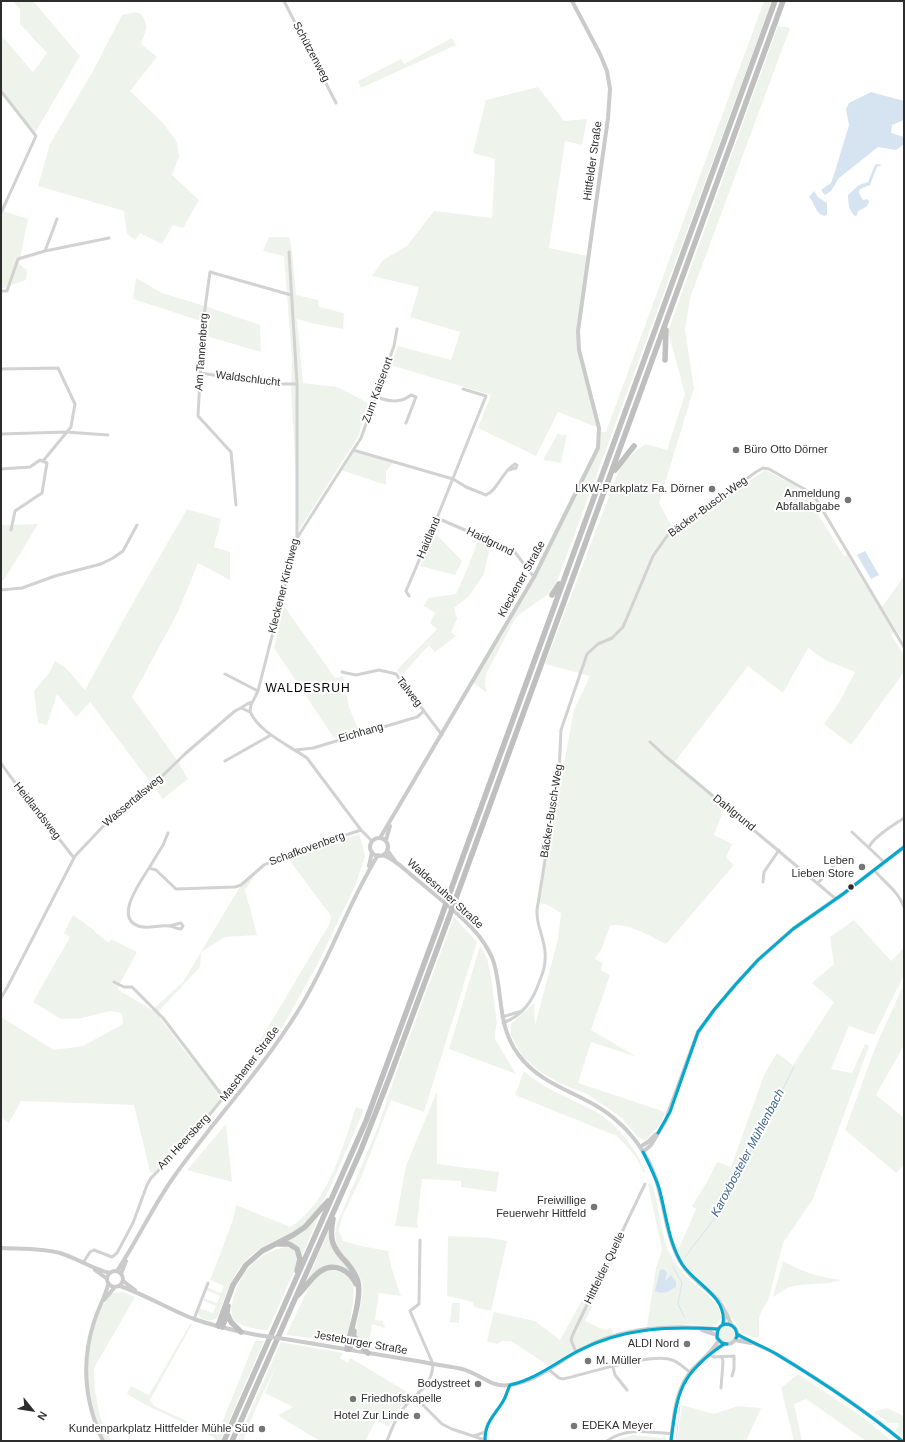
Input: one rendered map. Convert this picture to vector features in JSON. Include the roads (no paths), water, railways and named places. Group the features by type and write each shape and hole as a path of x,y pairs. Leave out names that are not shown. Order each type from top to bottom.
{"highway":[{"path":"224,1441 335,1193 374,1101 775,1"},
{"path":"232,1441 377,1111 784,1"},
{"path":"665,360 666,334 669,316"},
{"path":"608,482 620,463 634,446"},
{"path":"552,595 565,576"},
{"path":"507,736 509,717"},
{"path":"220,1327 233,1285 242,1270 255,1256 293,1235 309,1224 335,1193"},
{"path":"335,1208 331,1231 332,1242 339,1254 354,1272 358,1283 353,1328 348,1349"},
{"path":"274,1245 289,1244 295,1247 299,1252 300,1259 294,1283"},
{"path":"295,1298 318,1272 325,1268 332,1267 341,1269 350,1274 354,1280 358,1292"},
{"path":"220,1327 227,1313 228,1301"},
{"path":"227,1313 233,1325 241,1332"},
{"path":"348,1349 352,1344 354,1336 353,1328"},
{"path":"354,1336 358,1343 368,1352"}],"street":[{"name":"Schützenweg","path":"284,1 336,103"},
{"name":"Hittfelder Straße","path":"572,1 604,63 609,80 610,97 578,330"},
{"path":"1,91 36,136 1,212"},
{"path":"45,251 57,219"},
{"path":"1,291 8,291 18,259 45,251 109,238"},
{"name":"Kleckener Kirchweg","path":"250,712 252,702 258,691 297,538 297,384 289,252"},
{"name":"Am Tannenberg","path":"236,505 231,452 198,416 203,323 210,272 291,295"},
{"name":"Zum Kaiserort","path":"297,538 361,438 394,346 397,329"},
{"name":"Kleckener Straße","path":"380,838 534,577 596,455 599,443 598,423 579,350 578,330"},
{"path":"1,369 58,368 75,404 71,427 43,461 40,460 30,467 1,469"},
{"name":"Waldschlucht","path":"200,373 274,384 297,384"},
{"name":"Haidland","path":"409,596 406,591 486,396 463,389"},
{"path":"376,397 391,402 404,399 411,395 416,397 406,423"},
{"path":"1,434 66,432 108,435"},
{"path":"353,450 453,479 466,487 486,495 490,493 508,470"},
{"path":"11,530 15,511 42,493 47,463 43,461"},
{"name":"Bäcker-Busch-Weg","path":"503,1023 518,1016 533,999 544,970 545,952 538,927 537,910 559,773 560,737 563,722 587,654 598,644 612,638 623,627 653,556 667,536 756,472 763,468 769,469 813,494 904,647"},
{"name":"Haidgrund","path":"437,518 514,551 534,577"},
{"path":"1,590 22,588 55,576 101,564 123,551 137,524"},
{"name":"Talweg","path":"342,672 356,676 379,670 396,674 442,735"},
{"path":"225,674 258,691"},
{"name":"Wassertalsweg","path":"1,998 74,858 111,818 157,781 235,711 252,702"},
{"path":"241,708 250,712 253,718 271,736 307,758 361,830 372,841"},
{"name":"Eichhang","path":"296,750 313,748 418,717 424,711"},
{"path":"225,762 271,736"},
{"name":"Dahlgrund","path":"650,742 836,899"},
{"name":"Heidlandsweg","path":"1,763 74,858"},
{"name":"Kleckener Straße","path":"386,840 392,818"},
{"path":"869,848 870,844 879,836 904,818"},
{"name":"Schafkovenberg","path":"149,868 156,870 176,889 235,887 241,885 264,865 283,856 361,830"},
{"path":"852,832 884,862"},
{"path":"168,833 163,845 135,893 129,906 128,914 130,919 138,926 149,928 169,926"},
{"path":"376,838 386,840 388,845 387,850 383,855 378,855 372,852 370,848 372,841 376,838"},
{"path":"643,1152 651,1145 670,1112 694,1040 708,1018 756,962 792,929 836,899 904,847"},
{"name":"Waldesruher Straße","path":"387,850 396,863"},
{"path":"763,882 764,872 779,850"},
{"name":"Maschener Straße","path":"367,872 372,852"},
{"name":"Maschener Straße","path":"121,1274 128,1255 154,1206 172,1179 270,1055 289,1026 309,993 367,872 378,855"},
{"name":"Waldesruher Straße","path":"383,855 396,863 462,918 484,943 491,954 496,972 503,1023 517,1054 530,1068 544,1079 591,1102 606,1112 624,1127 640,1147 656,1178 669,1236 678,1257 689,1274 718,1301 725,1310 731,1324"},
{"path":"818,883 841,857"},
{"path":"874,870 903,897 904,906"},
{"name":"Am Heersberg","path":"83,1263 90,1252 94,1250 112,1257 117,1253 133,1223 151,1178 189,1140 222,1098 221,1094 163,1018 132,987 124,988 114,982"},
{"path":"502,1017 523,1010"},
{"path":"640,1147 658,1133"},
{"name":"Hittfelder Quelle","path":"576,1352 571,1340 573,1334 645,1184"},
{"path":"387,1441 402,1410 425,1387 433,1372 433,1364 410,1311 419,1304 420,1240"},
{"path":"1,1248 32,1249 52,1252 69,1256 90,1266 110,1272 116,1271 121,1274 123,1281 120,1286 114,1288 99,1307"},
{"name":"Maschener Straße","path":"116,1271 128,1255"},
{"path":"90,1266 106,1278 108,1285 90,1336 86,1371 86,1383 91,1408 103,1441"},
{"path":"106,1278 110,1272"},
{"name":"Jesteburger Straße","path":"123,1281 139,1292 194,1319 220,1327 257,1335 368,1352 462,1369 494,1384 504,1386 529,1381 576,1352 599,1341 624,1333 658,1328 694,1327"},
{"path":"194,1319 208,1283"},
{"path":"108,1285 114,1288"},
{"name":"Jesteburger Straße","path":"120,1286 139,1292"},
{"name":"Waldesruher Straße","path":"718,1301 725,1316 723,1324"},
{"path":"709,1353 724,1344 730,1344 735,1340 737,1334 736,1328 731,1324 723,1324 718,1329 718,1340 724,1344"},
{"path":"694,1327 718,1329"},
{"path":"694,1327 717,1335"},
{"path":"737,1334 775,1353 811,1376 870,1416 902,1441"},
{"path":"671,1441 678,1396 683,1384 690,1372 709,1353 718,1340"},
{"path":"735,1340 757,1345"},
{"path":"709,1353 713,1357 734,1356 734,1369 732,1376"},
{"path":"721,1388 722,1357"},
{"path":"548,1369 559,1378 563,1379 645,1359 662,1358 672,1359 690,1372"},
{"path":"614,1367 615,1375 627,1390"},
{"path":"415,1398 442,1424 485,1441 487,1423 505,1399 510,1385"},
{"path":"607,1441 617,1435 636,1431 672,1434"},
{"path":"474,1436 485,1432"}],"water":[{"path":"871,92 904,101 904,120 892,125 891,133 904,137 904,144 896,150 878,147 839,178 831,191 825,195 821,190 831,183 849,125 846,109 849,103"},
{"path":"875,165 882,165 877,167 870,185 860,189 859,193 863,200 867,199 869,201 868,205 858,211 857,215 855,216 849,207 848,195 859,185 868,182"},
{"path":"814,191 818,197 827,203 827,214 825,216 817,211 809,197"},
{"path":"865,551 879,575 871,579 857,555"},
{"path":"664,1269 667,1273 665,1281 671,1275 676,1282 676,1287 661,1293 655,1291 660,1270"}],"waterway":[{"name":"Karoxbosteler Mühlenbach","path":"685,1257 721,1210 794,1067"},
{"name":"Karoxbosteler Mühlenbach","path":"673,1267 682,1283 678,1304 685,1318"},
{"name":"Karoxbosteler Mühlenbach","path":"676,1441 680,1406"}],"place":[{"name":"Büro Otto Dörner","path":"736,450"},
{"name":"LKW-Parkplatz Fa. Dörner","path":"712,489"},
{"name":"Anmeldung Abfallabgabe","path":"848,500"},
{"name":"Leben Lieben Store","path":"862,867"},
{"name":"Freiwillige Feuerwehr Hittfeld","path":"594,1207"},
{"name":"ALDI Nord","path":"687,1344"},
{"name":"M. Müller","path":"588,1361"},
{"name":"Bodystreet","path":"478,1384"},
{"name":"Friedhofskapelle","path":"353,1399"},
{"name":"Hotel Zur Linde","path":"417,1416"},
{"name":"EDEKA Meyer","path":"574,1426"},
{"name":"Kundenparkplatz Hittfelder Mühle Süd","path":"262,1429"}],"district":[{"name":"WALDESRUH","path":"308,689"}]}
